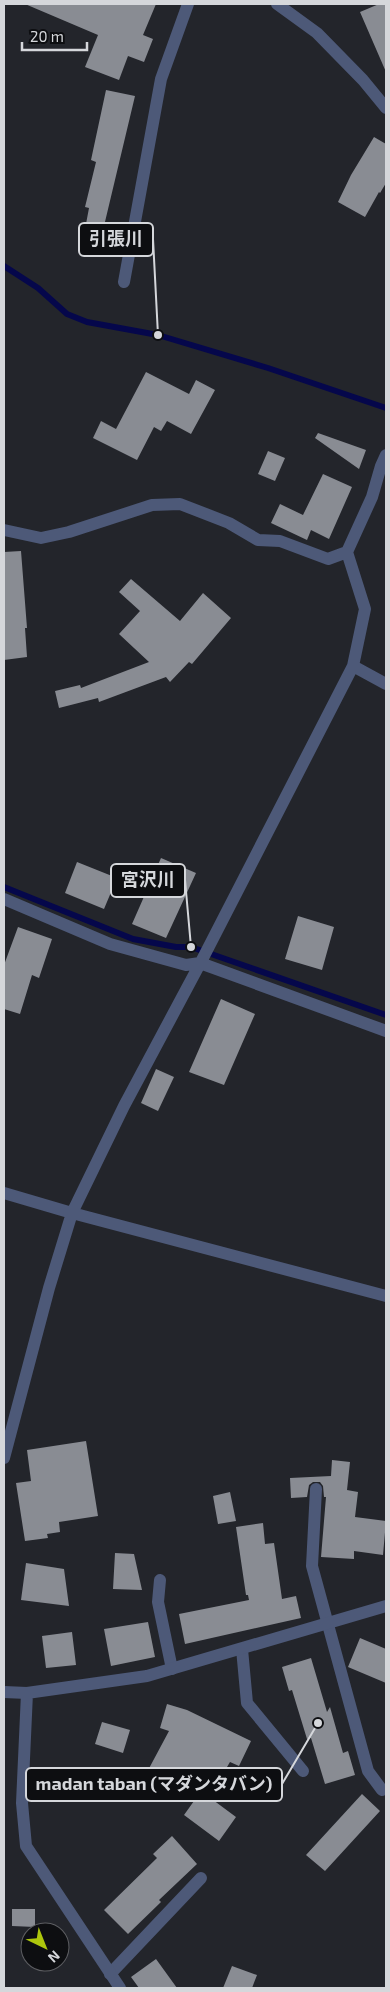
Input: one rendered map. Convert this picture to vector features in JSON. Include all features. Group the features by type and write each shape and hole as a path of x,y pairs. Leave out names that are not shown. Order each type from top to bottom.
{"street":[{"path":"124,282 161,80 188,4"},
{"path":"277,4 317,33 363,80 386,108"},
{"path":"4,1458 49,1288 72,1213 124,1106 202,960 352,666 365,609 347,552 372,497 384,463"},
{"path":"4,530 41,538 69,532 152,505 180,504 229,523 258,540 280,541 328,558 347,552"},
{"path":"352,666 386,684"},
{"path":"4,899 110,944 186,965 202,960 386,1030"},
{"path":"4,1193 72,1213 386,1296"},
{"path":"316,1489 312,1566 368,1772 382,1790"},
{"path":"160,1580 158,1602 172,1669"},
{"path":"4,1692 27,1693 147,1676 386,1606"},
{"path":"242,1649 247,1703 303,1771"},
{"path":"27,1693 22,1803 26,1846 120,1988"},
{"path":"110,1974 201,1878"}],"building":[{"path":"25,4 156,4 143,35 153,39 144,62 128,56 119,80 85,67 98,35"},
{"path":"379,4 386,4 386,72 360,12"},
{"path":"106,90 135,96 104,226 115,229 110,251 82,245 89,208 85,207 96,162 91,160"},
{"path":"374,137 386,144 386,183 365,217 338,202 351,175"},
{"path":"146,372 189,394 196,380 215,390 191,434 167,421 161,431 154,427 137,460 93,438 101,421 116,429"},
{"path":"318,433 366,450 359,469 315,438"},
{"path":"268,451 285,458 275,481 258,474"},
{"path":"323,474 352,487 329,539 311,530 307,540 271,523 280,504 303,515"},
{"path":"21,551 27,628 25,628 27,657 4,660 4,552"},
{"path":"131,579 180,621 203,593 231,618 192,664 189,662 170,682 166,677 99,702 98,698 59,708 55,691 80,685 81,688 149,662 119,634 140,611 119,592"},
{"path":"161,858 196,873 166,938 132,924"},
{"path":"77,862 117,878 104,909 65,893"},
{"path":"298,916 334,927 322,970 285,959"},
{"path":"18,927 52,939 39,978 32,975 20,1014 4,1009 4,965"},
{"path":"221,999 255,1014 224,1085 189,1072"},
{"path":"156,1069 174,1077 158,1111 141,1103"},
{"path":"86,1441 98,1516 59,1522 60,1532 47,1534 48,1538 25,1541 16,1483 31,1481 27,1450"},
{"path":"332,1460 350,1462 347,1490 358,1492 355,1517 386,1521 383,1555 354,1551 354,1559 321,1557 326,1497 324,1497 323,1486 320,1482 313,1482 309,1485 307,1497 291,1498 290,1478 331,1476"},
{"path":"230,1492 236,1521 218,1524 213,1496"},
{"path":"263,1523 265,1544 274,1543 282,1599 296,1596 301,1618 185,1644 179,1614 249,1600 248,1595 246,1595 236,1527"},
{"path":"115,1553 134,1554 142,1590 113,1589"},
{"path":"26,1563 64,1569 69,1606 21,1600"},
{"path":"148,1622 155,1657 111,1666 104,1629"},
{"path":"72,1632 76,1665 46,1668 42,1636"},
{"path":"360,1638 386,1649 386,1683 348,1667"},
{"path":"311,1658 327,1712 330,1707 343,1753 348,1751 355,1775 325,1784 311,1738 307,1739 292,1690 289,1691 282,1667"},
{"path":"167,1704 187,1710 251,1741 239,1766 230,1762 209,1797 236,1817 219,1841 184,1815 194,1801 146,1774 169,1731 160,1728"},
{"path":"102,1722 130,1730 123,1753 95,1744"},
{"path":"362,1794 380,1811 325,1871 306,1855"},
{"path":"172,1836 197,1864 159,1900 161,1902 128,1934 104,1910 157,1858 153,1854"},
{"path":"12,1909 35,1909 35,1922 20,1922 20,1926 12,1926"},
{"path":"156,1959 177,1988 139,1988 131,1977"},
{"path":"232,1966 257,1975 252,1988 223,1988"}],"waterway":[{"path":"4,266 38,288 67,314 87,322 158,335 268,368 386,408"},
{"path":"4,887 133,939 176,947 191,947 386,1015"}],"place":[{"name":"引張川","path":"158,335"},
{"name":"宮沢川","path":"191,947"},
{"name":"madan taban (マダンタバン)","path":"318,1723"}]}
